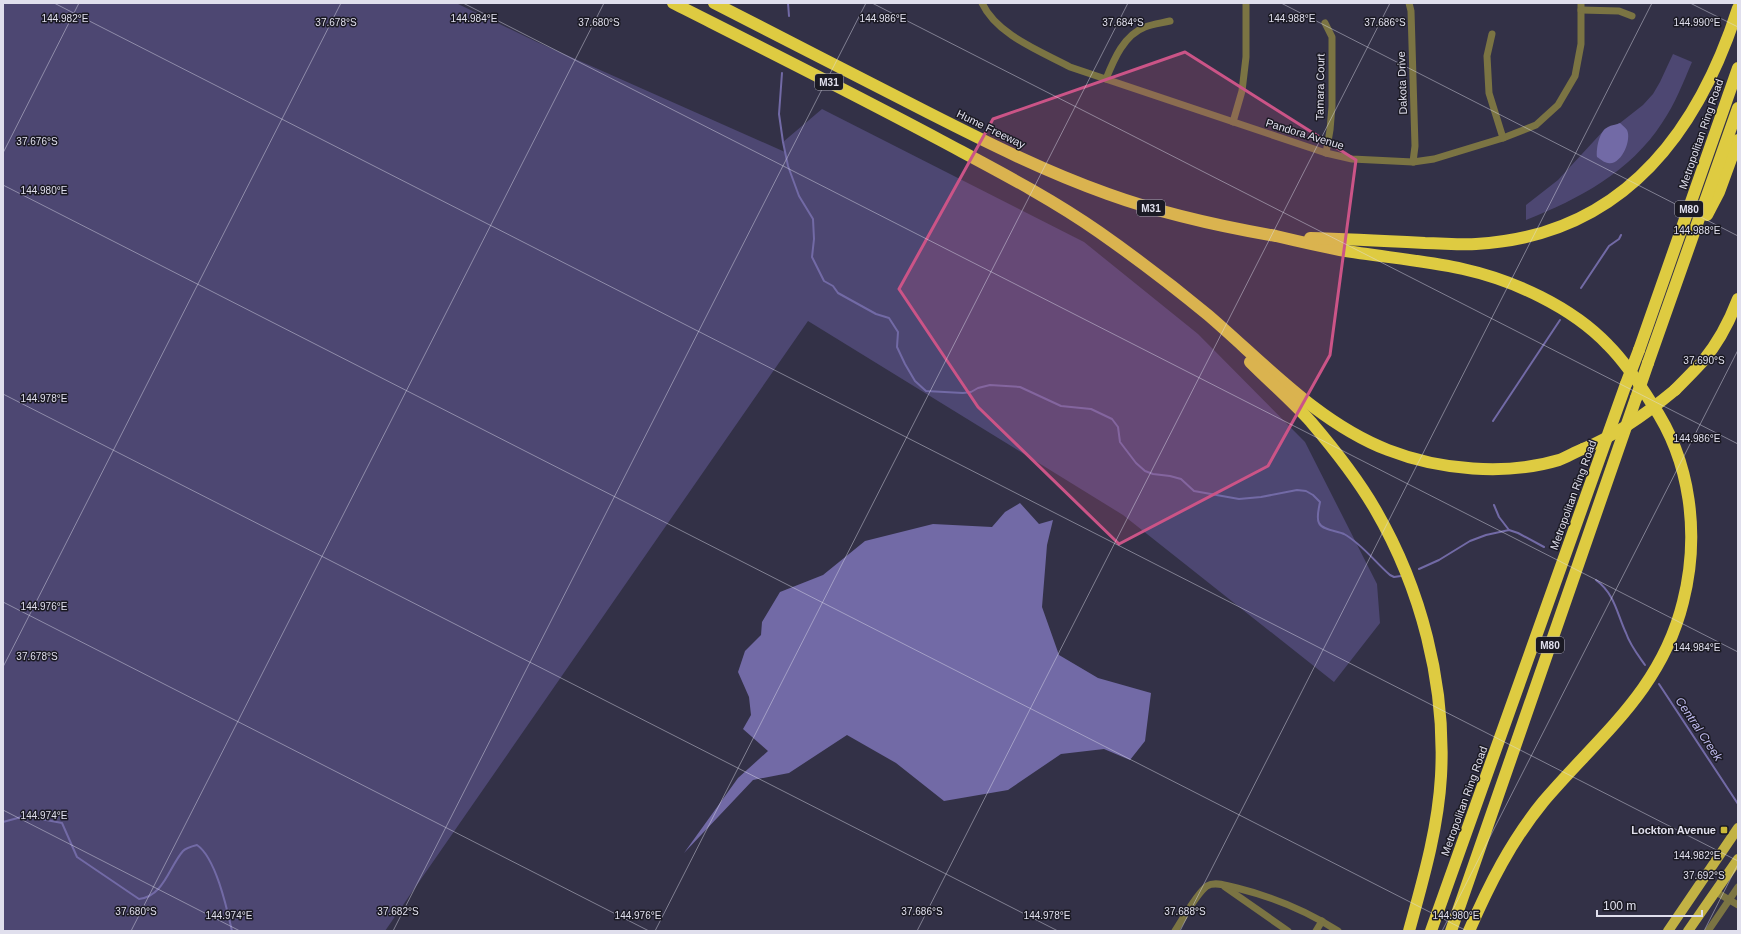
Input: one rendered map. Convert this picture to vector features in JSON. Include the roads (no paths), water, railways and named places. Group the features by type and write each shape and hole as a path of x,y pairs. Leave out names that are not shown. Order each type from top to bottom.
{"highway":[{"name":"M31","path":"673,3 914,126 1020,183 1101,233 1177,291"},
{"name":"Hume Freeway","path":"714,3 966,132 1065,177 1111,196 1180,217 1230,229 1273,236"},
{"path":"1273,236 1475,244 1514,240 1557,227 1574,220 1610,201 1625,190 1664,153 1678,134 1703,92 1723,49 1738,8"},
{"name":"Metropolitan Ring Road","path":"1431,931 1639,350 1738,68"},
{"name":"M80","path":"1451,931 1738,108"},
{"path":"1685,258 1719,192 1738,140"},
{"path":"1273,236 1341,250 1463,269 1495,278 1547,301 1588,327 1610,347 1635,378 1665,423 1678,455 1689,507 1690,556 1688,581 1681,609 1664,652 1649,681 1636,700 1617,723 1544,801 1521,831 1505,856 1469,931"},
{"path":"1177,291 1207,314 1308,401 1340,425 1365,440 1388,450 1433,463 1463,468 1492,469 1532,466 1559,460 1598,442 1650,412 1675,390 1704,360 1715,344 1738,298"},
{"path":"1177,291 1310,422 1352,474 1375,508 1390,536 1417,601 1430,650 1437,689 1441,734 1441,776 1433,834 1409,931"}],"main road":[{"path":"1668,931 1738,828"},
{"path":"1688,931 1736,862 1720,855"}],"street":[{"name":"Pandora Avenue","path":"982,3 987,12 1001,28 1035,49 1070,66 1326,154 1352,159 1413,162 1434,159 1503,138 1536,125 1558,105 1575,76 1580,44 1581,6"},
{"path":"1233,122 1242,91 1246,57 1246,3"},
{"name":"Dakota Drive","path":"1409,3 1411,11 1415,146 1413,162"},
{"path":"1581,6 1619,10 1632,16"},
{"path":"1106,79 1117,53 1136,31 1170,21"},
{"name":"Tamara Court","path":"1325,23 1332,37 1332,106 1326,154"},
{"path":"1492,34 1487,56 1490,93 1503,138"},
{"path":"1175,931 1203,889 1210,884 1222,885 1258,894 1286,903 1322,921 1338,931"},
{"path":"1222,885 1288,931"},
{"path":"1708,931 1738,887"},
{"path":"1716,892 1738,905"},
{"path":"1316,931 1322,921"}],"waterway":[{"name":"Central Creek","path":"788,3 789,16"},
{"name":"Central Creek","path":"782,73 779,114 783,142 788,166 799,196 813,219 814,239 812,257 824,281 833,286 838,293 876,314 889,318 898,332 897,347 905,364 915,381 926,391 963,393 971,392 978,388 990,385 1020,387 1061,406 1091,409 1112,419 1118,427 1120,442 1136,463 1145,471 1181,479 1194,491 1239,499 1261,497 1297,490 1306,491 1320,502 1318,518 1319,523 1323,527 1351,538 1390,575 1394,577 1401,576"},
{"path":"1581,288 1609,246 1619,239 1621,235"},
{"path":"1493,421 1560,320"},
{"path":"1494,505 1499,517 1509,530"},
{"name":"Central Creek","path":"1419,569 1439,560 1470,541 1486,535 1509,530 1518,533 1544,547"},
{"name":"Central Creek","path":"1596,580 1611,598 1634,650 1645,665"},
{"name":"Central Creek","path":"1659,684 1738,804"},
{"path":"3,822 25,816 62,823 77,857 139,899 147,897 160,887 183,851 197,845 204,852 215,872 224,898 232,931"}],"place":[{"name":"Lockton Avenue","path":"1724,830"}]}
